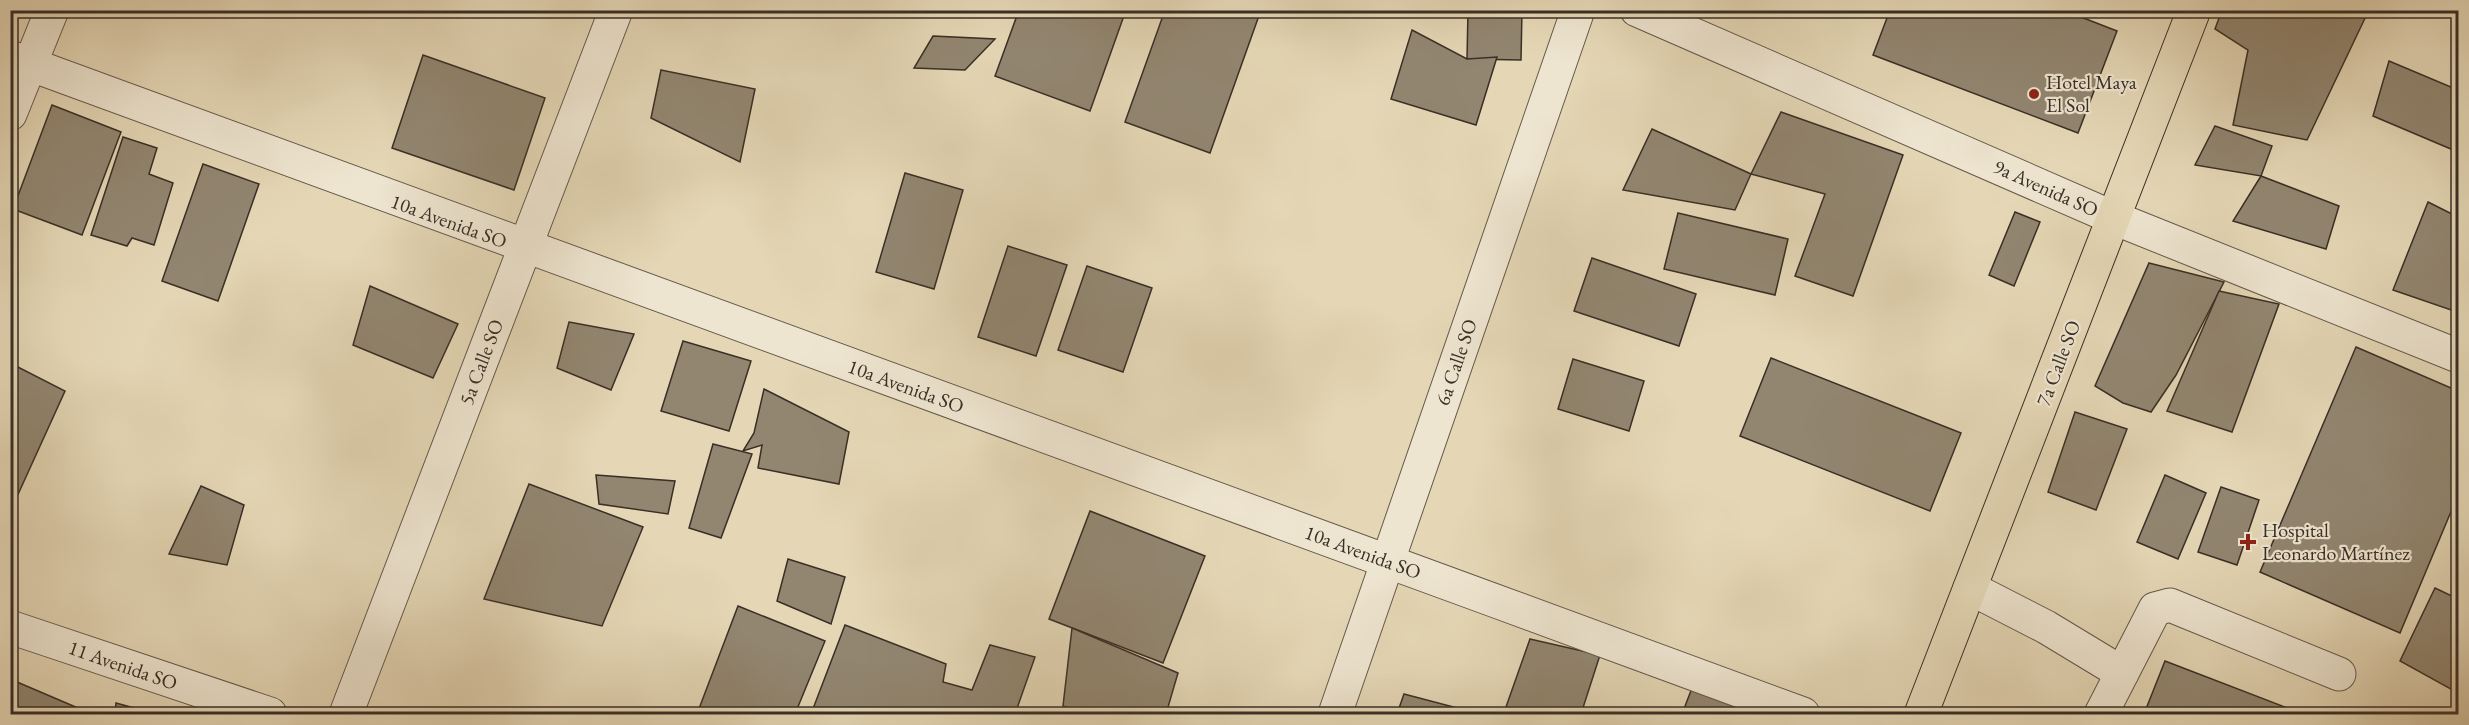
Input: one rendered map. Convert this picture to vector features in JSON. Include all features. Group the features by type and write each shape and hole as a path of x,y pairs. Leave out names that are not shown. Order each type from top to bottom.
{"main road":[{"name":"7a Calle SO","path":"1921,714 2194,10"}],"street":[{"path":"10,114 21,60 52,10"},
{"name":"5a Calle SO","path":"346,714 616,10"},
{"name":"6a Calle SO","path":"1335,714 1578,10"},
{"name":"9a Avenida SO","path":"1637,10 2114,218 2458,356"},
{"name":"10a Avenida SO","path":"21,60 524,249 1387,560 1803,714"},
{"path":"1970,588 2046,627 2122,673"},
{"path":"2102,714 2155,609 2170,605 2339,674"},
{"name":"11 Avenida SO","path":"10,627 270,714"}],"building":[{"path":"1019,10 1126,10 1090,111 995,76"},
{"path":"1165,10 1261,10 1210,153 1125,122"},
{"path":"1468,10 1522,10 1521,60 1467,59"},
{"name":"Hotel Maya El Sol","path":"1890,10 2063,10 2117,31 2078,133 1873,55"},
{"path":"2222,10 2356,10 2367,14 2307,140 2233,125 2248,50 2215,29"},
{"path":"1412,30 1467,59 1497,57 1476,125 1391,99"},
{"path":"933,36 995,39 965,70 914,68"},
{"path":"423,55 545,98 514,190 392,148"},
{"path":"2389,61 2458,90 2458,152 2373,116"},
{"path":"661,70 755,89 740,162 651,118"},
{"path":"52,105 121,132 82,235 13,209"},
{"path":"1781,112 1903,155 1853,296 1795,276 1825,194 1751,174"},
{"path":"2215,126 2272,146 2261,176 2195,165"},
{"path":"1652,129 1751,174 1735,210 1623,190"},
{"path":"123,137 157,148 149,174 173,183 154,245 132,238 127,246 91,235"},
{"path":"203,164 259,184 218,301 162,281"},
{"path":"905,173 963,190 934,289 876,272"},
{"path":"2261,176 2339,206 2326,249 2233,221"},
{"path":"2428,202 2458,217 2457,312 2393,290"},
{"path":"2015,212 2040,222 2014,286 1989,275"},
{"path":"1678,213 1788,239 1775,295 1664,269"},
{"path":"1008,246 1067,265 1036,356 978,337"},
{"path":"1592,258 1696,294 1679,346 1574,311"},
{"path":"2149,263 2224,282 2176,375 2151,412 2123,403 2095,386"},
{"path":"1087,266 1152,288 1123,372 1058,350"},
{"path":"370,286 458,324 433,378 353,345"},
{"path":"2219,291 2279,304 2232,432 2167,411"},
{"path":"569,322 634,334 611,390 557,368"},
{"path":"683,341 751,361 729,431 661,411"},
{"path":"2356,347 2458,391 2458,495 2400,633 2260,572"},
{"path":"1771,358 1961,433 1930,511 1740,436"},
{"path":"1573,359 1644,381 1629,431 1558,409"},
{"path":"10,363 65,391 10,512"},
{"path":"764,389 849,432 839,484 758,468 762,445 743,451 754,433"},
{"path":"2075,412 2127,429 2096,510 2048,492"},
{"path":"713,444 752,454 721,538 689,528"},
{"path":"596,475 675,481 668,514 599,504"},
{"path":"2165,475 2206,493 2178,559 2137,542"},
{"path":"529,484 643,527 602,626 484,599"},
{"path":"201,486 244,505 227,565 169,554"},
{"path":"2221,487 2259,500 2237,565 2198,552"},
{"path":"1090,511 1205,556 1163,663 1049,619"},
{"path":"788,559 845,577 831,624 777,601"},
{"path":"2435,588 2458,599 2458,693 2400,661"},
{"path":"738,606 825,641 795,714 697,714"},
{"path":"845,625 946,664 943,682 972,690 990,645 1035,657 1015,714 811,714"},
{"path":"1072,628 1178,673 1166,714 1087,714 1063,706"},
{"path":"1530,639 1600,655 1581,714 1537,714 1506,707"},
{"path":"2165,661 2303,714 2144,714"},
{"path":"10,679 92,714 10,714"},
{"path":"1692,688 1762,714 1682,714"},
{"path":"1404,694 1480,714 1397,714"},
{"path":"116,703 156,714 115,714"}],"place":[{"name":"Hotel Maya El Sol","path":"2034,94"},
{"name":"Hospital Leonardo Martínez","path":"2248,542"}]}
